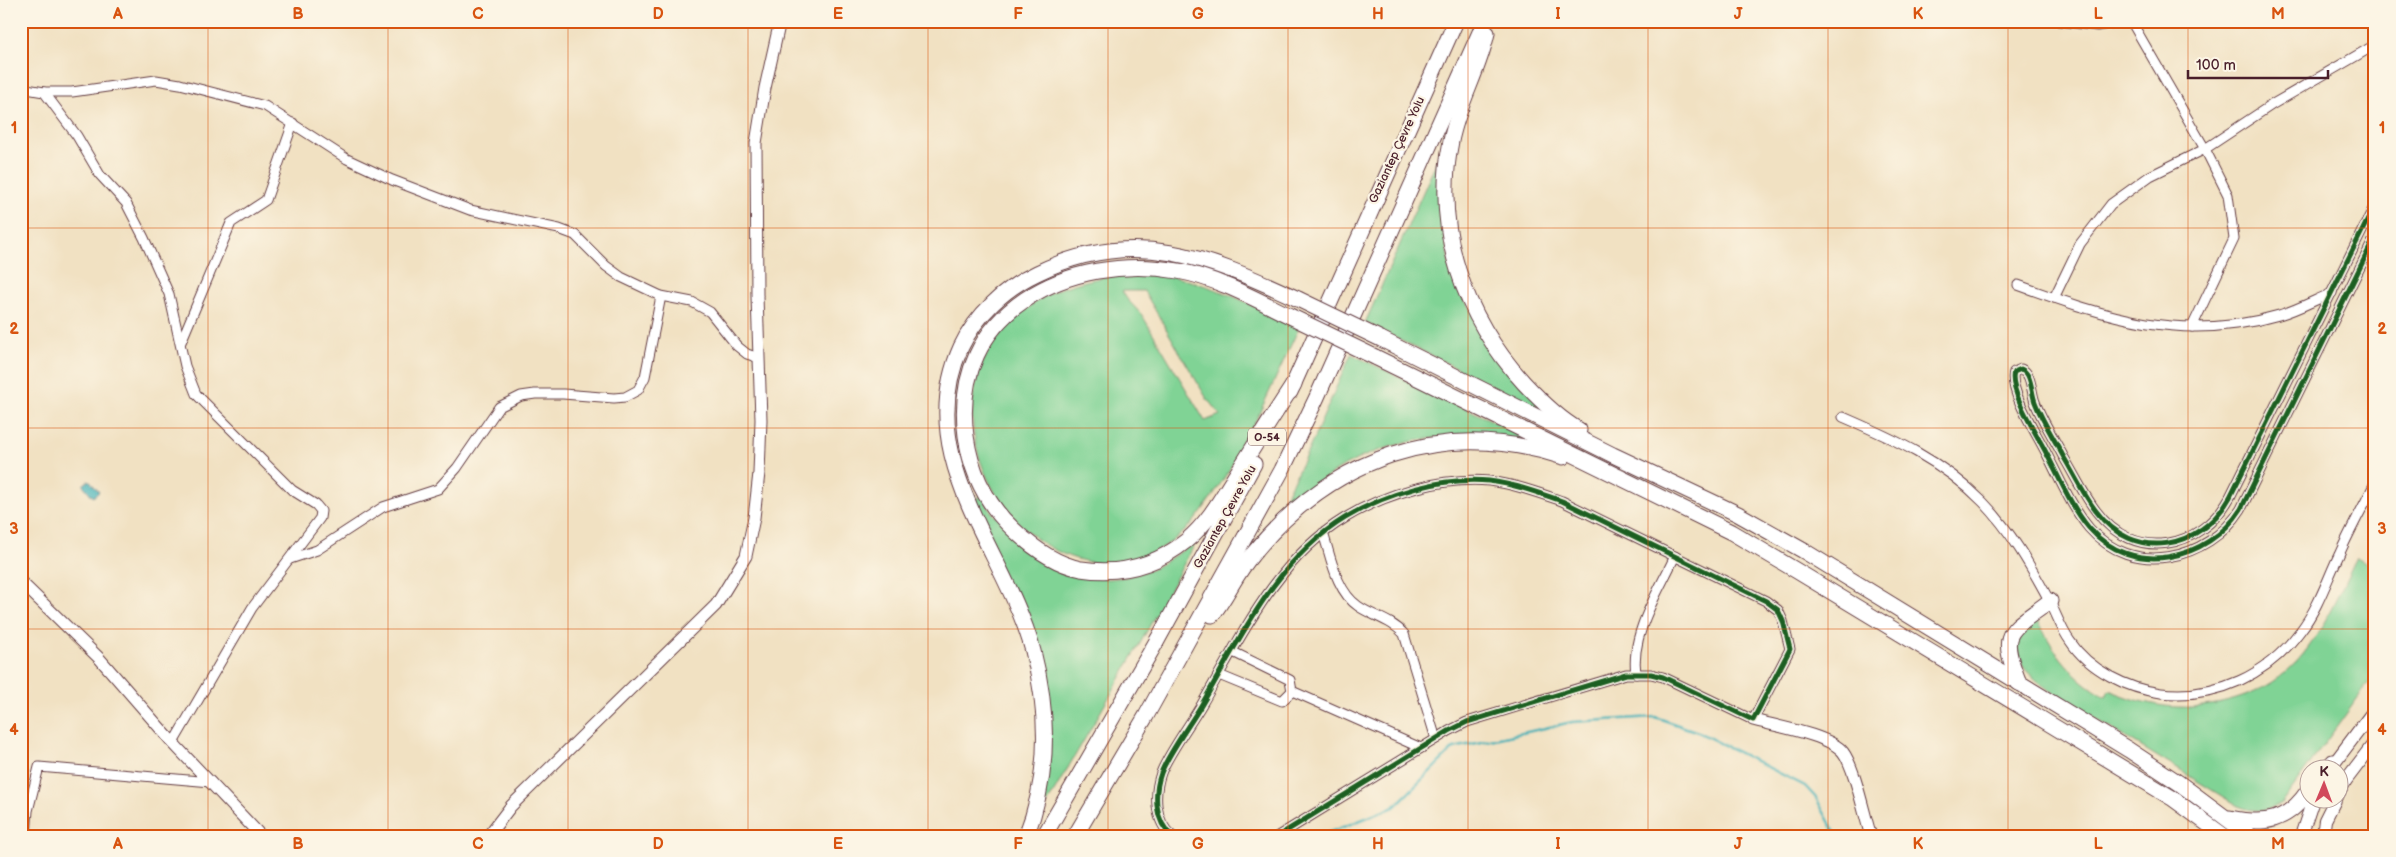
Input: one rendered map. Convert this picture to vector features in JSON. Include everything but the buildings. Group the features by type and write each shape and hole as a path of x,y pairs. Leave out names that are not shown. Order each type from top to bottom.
{"highway":[{"name":"Gaziantep Çevre Yolu","path":"1044,836 1158,639 1255,462 1294,384 1330,299 1456,21"},
{"name":"O-54","path":"1075,836 1185,647 1282,470 1313,406 1485,21"},
{"path":"1489,21 1482,55 1460,108 1451,141 1445,202 1450,243 1469,301 1500,356 1538,397 1574,427 1804,551 2129,750 2228,818 2250,836"},
{"path":"1026,836 1043,774 1045,733 1041,684 1024,625 971,511 952,455 947,417 949,389 957,356 965,338 977,320 990,307 1026,278 1050,266 1104,252 1155,250 1204,259 1298,299 1613,455 1666,478"},
{"path":"1294,384 1204,525 1165,556 1144,566 1120,571 1097,571 1058,562 1022,537 1006,523 990,503 979,482 968,447 965,409 966,395 974,362 982,344 1004,315 1020,302 1041,288 1064,279 1107,268 1140,267 1181,271 1211,280 1375,357 1731,532 1797,570 2172,798 2224,835"},
{"path":"1185,647 1216,609 1250,556 1288,514 1332,481 1360,466 1400,450 1443,443 1508,444 1562,457 1658,496"},
{"path":"2019,684 2010,659 2008,642 2011,630 2050,601"},
{"path":"2228,818 2250,822 2270,821 2286,815 2298,804"}],"main road":[{"path":"2335,760 2375,709"},
{"path":"2348,777 2375,742"},
{"path":"2301,836 2310,810"},
{"path":"2324,836 2325,820 2330,810"}],"street":[{"path":"488,836 511,806 716,605 746,556 754,518 760,429 756,143 765,88 780,21"},
{"path":"2060,21 2097,26 2126,21"},
{"path":"2131,21 2205,148 2228,195 2234,239 2192,327"},
{"path":"2054,298 2080,244 2111,204 2150,176 2205,148 2273,104 2375,45"},
{"path":"21,88 44,92 108,88 156,80 180,84 264,106 347,159 440,200 470,210 560,229 575,235 606,266 621,277 661,296 692,302 710,312 737,346 747,354 759,358"},
{"path":"44,92 77,136 100,175 126,203 169,294 189,381 196,394 292,490 316,504 321,510 320,518 252,608 173,742"},
{"path":"181,342 231,223 266,200 293,123"},
{"path":"2375,206 2224,508 2207,527 2180,541 2154,544 2142,542 2127,537 2105,522 2086,497 2039,412 2028,374 2021,369 2014,372 2013,380 2022,407 2078,512 2096,536 2113,548 2131,555 2162,558 2192,551 2212,540 2229,525 2241,509 2375,237"},
{"path":"2018,285 2124,320 2175,328 2232,325 2280,315 2332,293"},
{"path":"290,559 317,550 383,507 438,489 457,468 499,407 506,402 535,394 625,397 638,390 645,377 661,296"},
{"path":"1843,417 1920,452 1964,484 2001,522 2019,547 2070,641 2098,668 2134,686 2174,694 2214,691 2236,683 2271,662 2302,630 2375,483"},
{"path":"1172,836 1160,820 1157,804 1162,772 1233,652 1246,626 1288,567 1323,533 1361,509 1420,488 1457,481 1490,482 1562,501 1766,601 1778,610 1784,621 1790,649 1753,720"},
{"path":"1323,533 1340,584 1350,600 1358,607 1394,625 1404,634 1436,739"},
{"path":"1636,674 1635,652 1638,636 1675,556"},
{"path":"21,582 99,658 173,742 261,836"},
{"path":"1233,652 1290,680 1292,692"},
{"path":"1278,836 1467,722 1614,677 1636,674 1663,677 1753,720 1828,741 1842,752 1850,766 1871,836"},
{"path":"1219,675 1282,701 1292,692"},
{"path":"1292,692 1421,748"},
{"path":"26,836 28,811 40,766 212,782"}],"green space":[{"path":"1443,147 1438,188 1449,264 1460,294 1544,411 1365,323"},
{"path":"1133,273 1175,277 1207,286 1299,328 1238,455 1213,495 1191,525 1138,559 1089,562 1044,544 1007,509 982,465 972,415 982,364 1015,319 1040,300 1061,289 1092,280","holes":["1122,291 1144,291 1207,399 1220,415 1205,421 1142,315"]},
{"path":"1351,354 1535,441 1534,443 1508,439 1456,436 1430,438 1380,450 1356,460 1333,473 1275,517 1309,449"},
{"path":"964,475 977,500 980,494 994,515 1085,576 1108,579 1126,577 1155,568 1196,542 1132,658 1041,814 1049,756 1049,698"},
{"path":"2357,557 2375,568 2375,674 2313,760 2298,760 2298,780 2281,804 2265,810 2238,806 2050,691 2023,667 2016,652 2017,633 2038,621 2051,644 2066,664 2084,682 2106,697 2109,690 2150,704 2178,707 2206,706 2249,694 2272,682 2291,667 2307,649 2333,606"}],"water":[{"path":"89,480 99,492 93,497 83,485"}],"waterway":[{"path":"1320,836 1394,807 1454,748 1572,722 1655,717 1698,732 1805,786 1816,798 1837,836"}],"cycle path":[{"path":"2375,205 2230,497 2217,515 2202,529 2185,538 2166,543 2147,543 2129,538 2111,528 2087,498 2045,423 2035,402 2027,374 2021,369 2014,372 2015,388 2023,409 2069,498 2089,528 2107,544 2126,553 2147,558 2169,557 2190,551 2209,541 2227,527 2241,509 2375,237"},
{"path":"1172,836 1162,823 1157,806 1157,789 1164,765 1262,602 1299,555 1321,535 1361,509 1396,494 1434,484 1471,480 1498,482 1535,492 1562,501 1766,601 1778,610 1783,621 1790,649 1753,720 1663,677 1651,674 1626,674 1467,722 1449,731 1278,836"}]}
